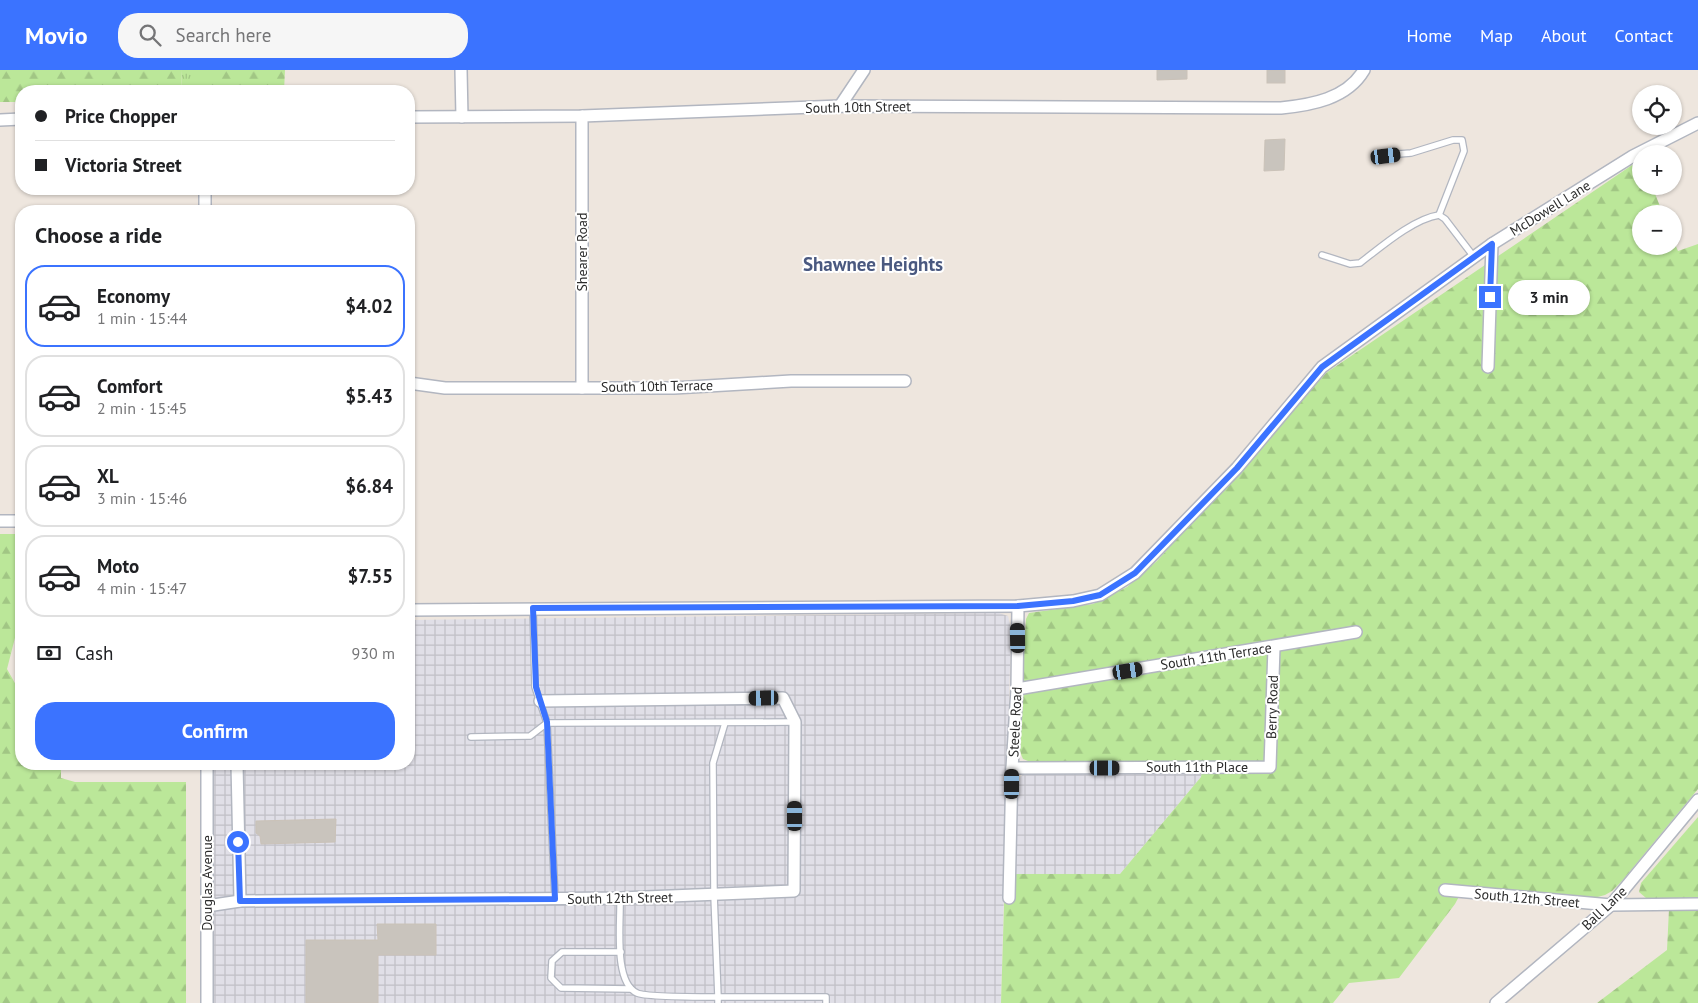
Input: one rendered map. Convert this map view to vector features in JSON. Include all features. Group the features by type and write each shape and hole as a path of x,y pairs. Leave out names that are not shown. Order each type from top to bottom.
{"street":[{"path":"461,70 462,117"},
{"path":"840,106 864,70"},
{"name":"South 10th Street","path":"415,117 582,116 840,106 1281,108 1307,105 1331,98 1360,77 1364,70"},
{"name":"Shearer Road","path":"582,116 582,388"},
{"path":"0,120 15,119"},
{"name":"McDowell Lane","path":"415,610 1018,606 1073,601 1100,595 1135,573 1237,468 1322,367 1492,244 1633,156 1698,123"},
{"path":"1488,368 1492,244"},
{"name":"South 10th Terrace","path":"415,385 446,388 674,388 800,381 905,381"},
{"path":"0,520 15,521"},
{"name":"Steele Road","path":"1009,898 1012,768 1017,689 1018,606"},
{"name":"South 11th Terrace","path":"1017,689 1356,632"},
{"name":"Berry Road","path":"1270,767 1274,647"},
{"path":"540,702 783,698 795,722"},
{"name":"South 12th Street","path":"207,906 240,901 620,898 794,891 795,722"},
{"name":"South 11th Place","path":"1012,768 1270,767"},
{"name":"Douglas Avenue","path":"207,770 207,1003"},
{"path":"237,770 240,901"},
{"name":"Ball Lane","path":"1496,1003 1611,905 1698,800"},
{"name":"South 12th Street","path":"1445,890 1611,905 1698,904"}],"lane":[{"path":"1386,156 1411,153 1453,140 1462,140 1464,151 1439,215"},
{"path":"1322,255 1350,264 1360,263 1415,224 1429,216 1439,215"},
{"path":"1439,215 1474,257"},
{"path":"533,608 533,666 536,687 547,722 555,899"},
{"path":"471,737 530,736 547,722 795,722"},
{"path":"718,1000 714,895 713,763 725,723"},
{"path":"620,898 621,971 626,984 637,994 718,1000 826,998 826,1003"},
{"path":"621,952 562,952 552,961 551,978 561,988 632,989"}],"shaded area":[{"path":"999,613 1008,616 1011,628 1001,1003 214,1003 214,770 415,770 415,620"},
{"path":"1027,772 1202,773 1201,777 1120,874 1016,874 1018,782 1021,776"}],"green space":[{"path":"0,70 182,70 181,85 15,85 15,102 0,102"},
{"path":"182,70 208,70 208,85 181,85"},
{"path":"208,70 285,70 284,85 208,85"},
{"path":"1632,165 1632,195 1656,195 1659,205 1632,205 1632,255 1682,255 1682,250 1698,244 1698,789 1612,891 1590,899 1464,887 1455,904 1399,978 1349,983 1333,1003 1001,1003 1005,874 1120,874 1201,777 1203,763 1028,761 1023,759 1018,747 1026,619 1029,613 1093,604 1127,587 1157,561 1326,373"},
{"path":"0,534 15,534 15,638 7,669 15,683 15,770 61,770 61,778 75,782 186,782 186,1003 0,1003"},
{"path":"1698,817 1698,898 1646,898 1639,892 1641,883"},
{"path":"1669,909 1698,910 1698,1003 1597,1003 1667,950"}],"building":[{"path":"1157,70 1187,70 1187,79 1157,80"},
{"path":"1267,70 1285,70 1285,83 1267,83"},
{"path":"1285,139 1284,170 1264,171 1265,140"},
{"path":"336,819 335,842 261,844 260,836 256,833 256,821"},
{"path":"377,924 436,924 436,955 378,955 378,1003 306,1003 306,940 378,940"}],"district":[{"name":"Shawnee Heights","path":"873,264"}],"route":[{"path":"238,842 240,901 555,899 547,722 536,687 533,666 533,608 1018,606 1073,601 1100,595 1135,573 1237,468 1322,367 1492,244 1490,297"}]}
